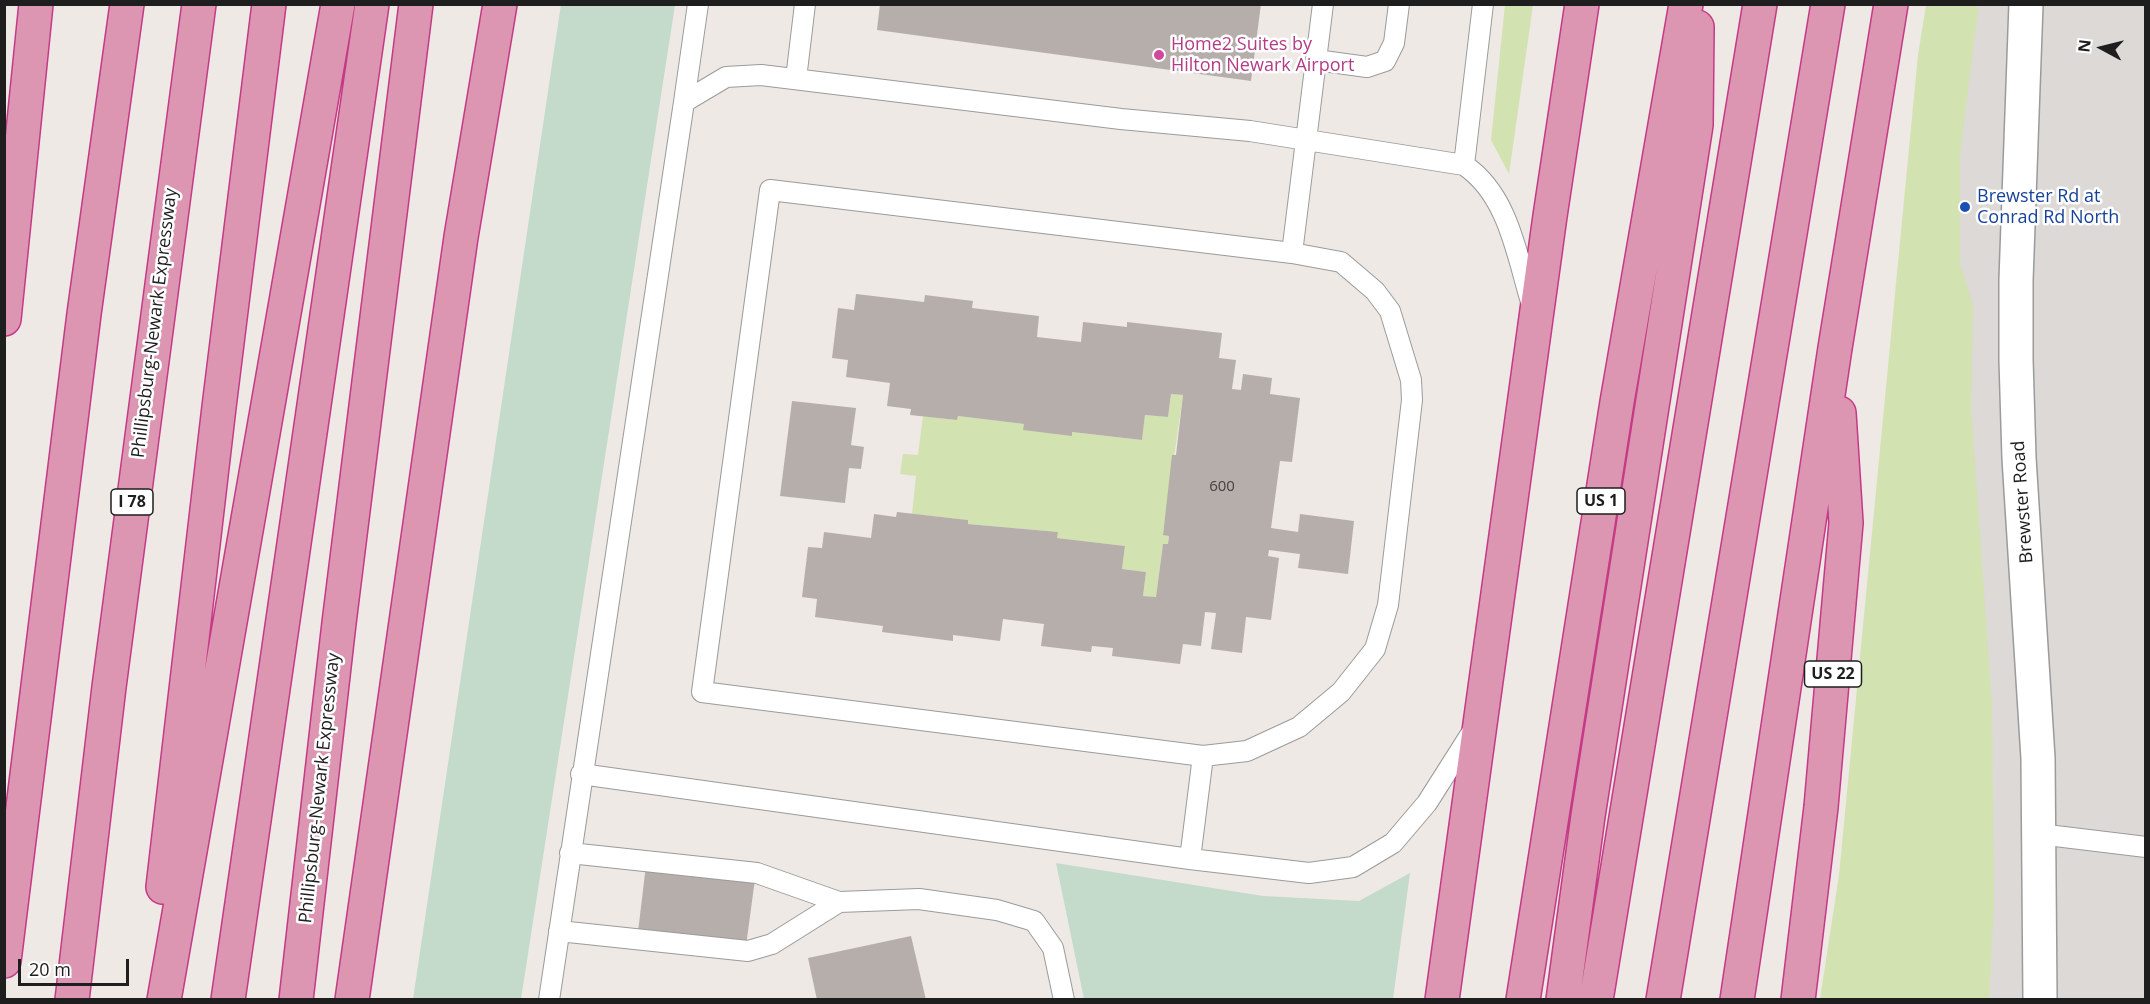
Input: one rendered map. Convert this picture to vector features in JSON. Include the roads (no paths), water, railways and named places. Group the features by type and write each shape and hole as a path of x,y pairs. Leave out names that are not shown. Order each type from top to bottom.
{"highway":[{"path":"4,319 36,4"},
{"path":"4,961 73,396 127,4"},
{"name":"Phillipsburg-Newark Expressway","path":"72,999 122,580 199,4"},
{"path":"151,999 214,442 269,4"},
{"path":"164,999 338,4"},
{"path":"228,999 372,4"},
{"name":"Phillipsburg-Newark Expressway","path":"296,999 339,623 416,4"},
{"path":"352,999 461,237 500,4"},
{"path":"1442,999 1582,4"},
{"name":"US 1","path":"1523,999 1619,390 1686,4"},
{"path":"1563,999 1586,826 1696,125 1698,4"},
{"path":"1596,999 1760,4"},
{"path":"1664,994 1828,4"},
{"path":"1737,999 1835,348 1891,4"},
{"name":"US 22","path":"1798,999 1821,807 1846,523 1835,348"}],"street":[{"name":"Brewster Road","path":"2026,4 2016,280 2016,360 2019,458 2035,693 2040,999"}],"lane":[{"path":"549,999 698,4"},
{"path":"796,79 805,4"},
{"path":"1292,253 1323,4"},
{"path":"1316,60 1367,67 1385,61 1394,43 1399,4"},
{"path":"1464,165 1483,4"},
{"path":"684,102 726,77 761,75 1306,139 1464,165 1476,173 1494,194 1506,221 1536,321"},
{"path":"770,190 1292,253 1341,262 1380,298 1390,311 1399,339 1411,380 1412,400 1388,605 1375,649 1341,692 1299,727 1247,751 1203,756 702,692 770,190"},
{"path":"581,774 1190,859 1309,873 1331,872 1362,862 1393,843 1410,825 1480,718"},
{"path":"1190,859 1203,756"},
{"path":"2039,834 2145,847"},
{"path":"570,853 757,873 839,902 919,899 997,910 1034,921 1053,948 1064,999"},
{"path":"559,931 747,951 772,944 839,902"}],"place":[{"name":"Home2 Suites by Hilton Newark Airport","path":"1159,55"},
{"name":"Brewster Rd at Conrad Rd North","path":"1965,207"}]}
